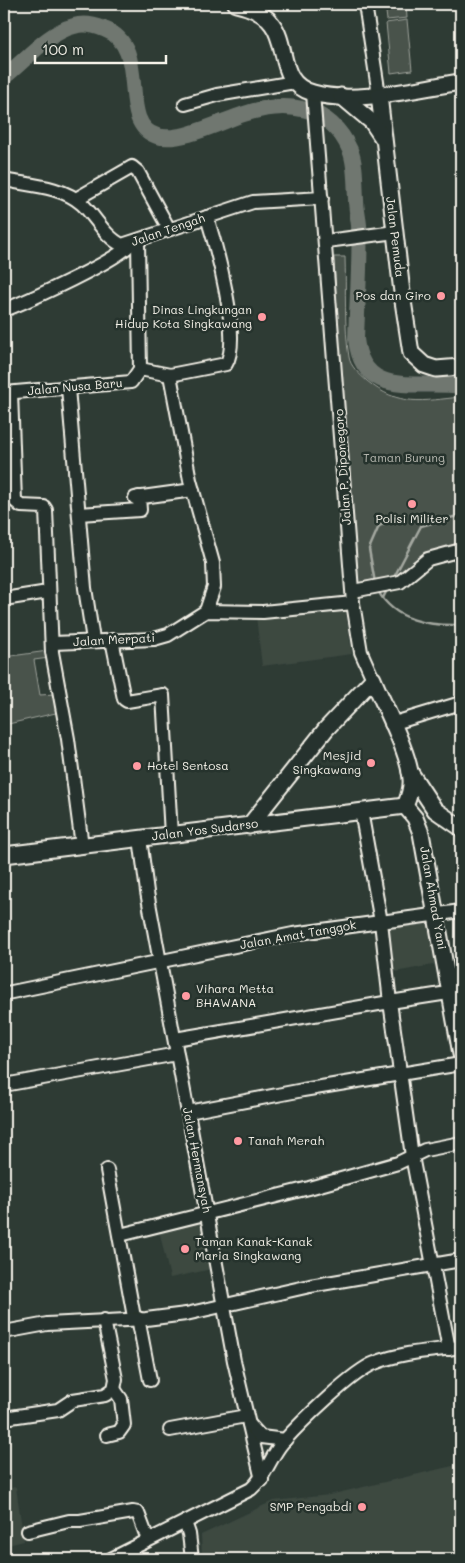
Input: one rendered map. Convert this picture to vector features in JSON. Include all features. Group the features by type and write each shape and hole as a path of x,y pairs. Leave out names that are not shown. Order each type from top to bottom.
{"main road":[{"path":"236,4 250,8 264,16 273,25 288,70 296,82 313,97 379,95 461,82"},
{"name":"Jalan Pemuda","path":"379,95 384,141 389,233 411,352 417,360 430,367 461,367"},
{"path":"341,96 372,122 379,130 384,141"},
{"path":"249,826 326,729 373,680 410,771 423,793 444,817 461,828"},
{"path":"405,806 410,795 410,771"},
{"path":"273,798 280,820"},
{"name":"Jalan Yos Sudarso","path":"4,855 405,806"},
{"name":"Jalan Ahmad Yani","path":"405,806 416,818 421,833 436,916 456,992 461,1054"},
{"path":"421,833 428,822 444,817"}],"street":[{"path":"365,4 379,95"},
{"path":"185,104 217,95 296,82"},
{"name":"Jalan P. Diponegoro","path":"313,97 322,198 333,240 333,344 357,594 359,641 373,680"},
{"path":"76,199 132,167 138,172 169,229"},
{"name":"Jalan Tengah","path":"4,180 41,187 76,199 115,241 122,245 253,202 322,198"},
{"path":"135,242 140,368 170,376 223,366 229,359 228,306 208,217"},
{"path":"333,240 389,233"},
{"path":"4,310 111,260 135,242"},
{"name":"Jalan Nusa Baru","path":"7,393 131,382 140,368"},
{"path":"170,376 193,490 210,551 215,577 206,611 264,612 357,594 405,579 428,559 461,550"},
{"path":"68,388 85,588 93,640"},
{"path":"7,393 9,472 14,497 17,504 26,507 44,507 46,510 52,652 68,739 82,846"},
{"path":"79,514 140,510 137,498 193,490"},
{"path":"4,599 48,592"},
{"name":"Jalan Merpati","path":"53,644 161,637 206,611"},
{"path":"112,640 124,699 127,701 163,695 171,835"},
{"path":"391,724 461,704"},
{"path":"119,1558 148,1540 242,1495 262,1480 285,1440 354,1376 369,1365 389,1358 455,1348 435,1266 412,1156 399,1074 381,922 361,810"},
{"name":"Jalan Hermansyah","path":"140,838 147,892 224,1306 246,1418 262,1480"},
{"name":"Jalan Amat Tanggok","path":"7,993 293,934 436,916 461,911"},
{"path":"175,1039 456,992"},
{"path":"4,1085 177,1054"},
{"path":"188,1112 302,1090 461,1064"},
{"path":"120,1235 309,1188 398,1163 425,1150 461,1142"},
{"path":"107,1170 150,1380"},
{"path":"4,1332 47,1324 186,1314 310,1286 435,1266 461,1260"},
{"path":"104,1320 116,1379 114,1389 121,1399 124,1425 119,1432 107,1435"},
{"path":"4,1418 58,1410 73,1400 105,1394 114,1389"},
{"path":"170,1430 246,1418 255,1433 261,1437 285,1440"},
{"path":"28,1531 69,1520 80,1521 133,1512 138,1514 148,1540"},
{"path":"185,1522 189,1534 192,1559"}],"shaded area":[{"path":"345,605 352,654 262,666 256,617"},
{"path":"430,917 438,964 390,973 382,926"},
{"name":"Taman Kanak-Kanak Maria Singkawang","path":"200,1218 212,1269 170,1278 159,1230"},
{"name":"SMP Pengabdi","path":"461,1464 461,1559 202,1559 201,1535 273,1501 329,1495"},
{"path":"16,1487 24,1541 4,1546 4,1489"}],"green space":[{"path":"385,4 406,4 407,18 387,20"},
{"path":"407,20 412,70 391,73 386,23"},
{"name":"Taman Burung","path":"334,257 345,257 347,346 351,364 356,370 379,389 401,399 423,401 461,397 461,554 430,561 396,586 358,597 343,433"},
{"path":"48,651 49,658 34,660 40,695 55,694 60,712 4,725 4,657"}],"waterway":[{"path":"4,77 55,35 74,26 89,25 104,29 119,38 127,51 138,116 145,128 157,136 166,137 189,134 244,114 276,107 306,110 319,115 331,123 350,150 355,174 356,206 359,225 356,339 361,359 369,372 381,379 395,383 461,386"},
{"path":"375,583 369,549 379,526 403,515"},
{"path":"393,579 421,526 461,515"},
{"path":"383,598 388,588"},
{"path":"378,591 394,609 414,620 425,623 461,625"}],"place":[{"name":"Pos dan Giro","path":"441,296"},
{"name":"Dinas Lingkungan Hidup Kota Singkawang","path":"262,317"},
{"name":"Polisi Militer","path":"412,504"},
{"name":"Mesjid Singkawang","path":"371,763"},
{"name":"Hotel Sentosa","path":"137,766"},
{"name":"Vihara Metta BHAWANA","path":"186,996"},
{"name":"Tanah Merah","path":"238,1141"},
{"name":"Taman Kanak-Kanak Maria Singkawang","path":"185,1249"},
{"name":"SMP Pengabdi","path":"362,1507"}]}
